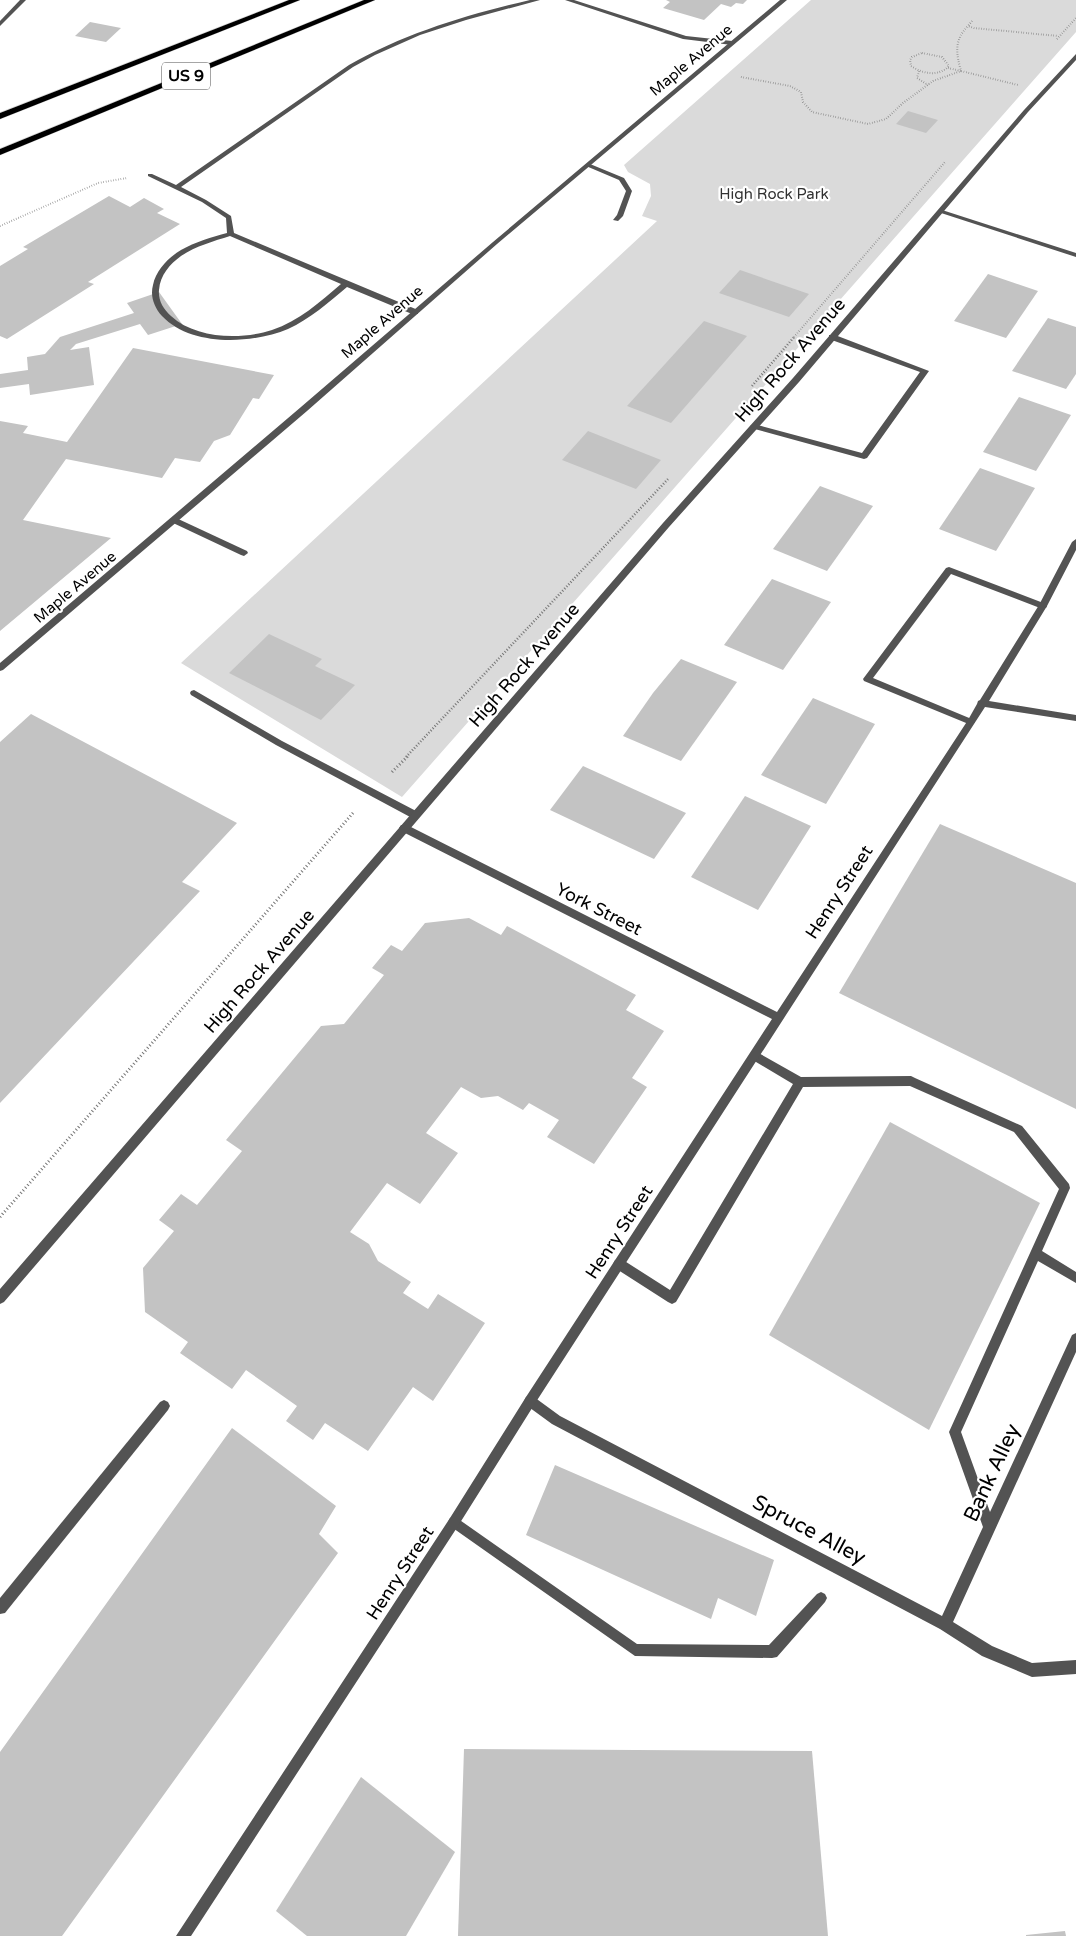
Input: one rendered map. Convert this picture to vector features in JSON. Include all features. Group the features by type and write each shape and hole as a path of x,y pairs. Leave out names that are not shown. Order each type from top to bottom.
{"highway":[{"name":"US 9","path":"0,116 296,0"},
{"name":"US 9","path":"0,152 371,0"}],"street":[{"path":"0,24 23,0"},
{"path":"176,188 374,52 448,22 537,0"},
{"path":"568,0 686,38 732,44"},
{"name":"Maple Avenue","path":"0,668 415,312 784,0"},
{"name":"High Rock Avenue","path":"0,1298 666,525 1076,56"},
{"path":"588,165 622,179 629,191 620,216 616,220"},
{"path":"150,175 204,201 229,217 231,234"},
{"path":"940,211 1076,255"},
{"path":"347,283 300,320 267,333 248,337 219,336 192,331 166,316 159,307 155,296 155,286 159,275 172,261 190,248 231,234 347,283 376,297 415,312"},
{"path":"754,426 864,456 925,371 832,337"},
{"path":"174,520 244,553"},
{"name":"Henry Street","path":"184,1936 755,1056 817,956 971,722 1043,606 1076,542"},
{"path":"971,722 867,680 949,570 1043,606"},
{"path":"194,693 279,743 415,815"},
{"path":"982,703 1076,718"},
{"name":"York Street","path":"404,828 779,1018"},
{"path":"755,1056 800,1082 911,1081 1018,1129 1065,1188 954,1432 989,1527"},
{"path":"619,1264 672,1298 800,1082"},
{"path":"1036,1253 1076,1278"},
{"name":"Bank Alley","path":"945,1624 1076,1340"},
{"name":"Spruce Alley","path":"530,1401 556,1420 945,1624 987,1650 1032,1670 1076,1667"},
{"path":"0,1608 164,1406"},
{"path":"454,1522 635,1650 772,1652 821,1598"}],"path":[{"path":"1053,43 1076,18"},
{"path":"960,71 956,51 958,35 972,21"},
{"path":"968,26 1059,36"},
{"path":"948,68 949,62 941,56 922,53 912,57 910,63 919,71 937,73 948,68 1017,84 1010,91"},
{"path":"919,71 917,78 928,85"},
{"path":"741,77 790,86 801,92 803,102 812,112 868,124 886,119 903,103 933,81 960,71"},
{"path":"749,389 951,156"},
{"path":"0,226 98,183 120,178 150,175"},
{"path":"0,1217 372,792 671,476"}],"green space":[{"name":"High Rock Park","path":"811,0 1076,0 1076,32 402,797 181,663 657,221 642,216 651,196 650,184 628,172 624,165"}],"building":[{"path":"666,0 747,0 743,4 736,3 731,7 721,4 704,20 663,8 670,2"},
{"path":"90,22 121,28 106,42 75,36"},
{"path":"908,111 938,120 926,133 896,124"},
{"path":"109,196 130,207 144,198 164,209 157,213 180,224 88,282 94,284 7,339 0,336 0,266 28,249 23,247"},
{"path":"740,270 809,294 789,317 719,293"},
{"path":"988,274 1038,291 1006,338 954,321"},
{"path":"159,292 182,324 148,335 140,324 76,344 70,350 89,347 94,385 30,395 29,384 0,388 0,374 28,370 27,357 45,354 60,337 134,313 127,303"},
{"path":"1048,318 1076,327 1076,374 1066,389 1012,371"},
{"path":"704,321 747,336 671,423 627,406"},
{"path":"133,348 274,375 259,399 253,398 230,435 214,441 200,462 175,458 162,478 66,459 23,520 111,538 0,631 0,421 28,426 23,433 67,442"},
{"path":"1019,397 1071,415 1036,471 983,452"},
{"path":"588,431 661,460 636,489 562,460"},
{"path":"980,468 1035,488 996,551 939,529"},
{"path":"820,486 873,506 827,571 773,549"},
{"path":"772,579 831,602 783,670 724,645"},
{"path":"269,634 322,659 315,666 355,685 321,720 229,673"},
{"path":"681,659 737,682 681,761 623,736 653,693"},
{"path":"813,698 875,724 826,804 761,775"},
{"path":"31,714 237,823 182,882 200,891 0,1103 0,742"},
{"path":"583,766 686,813 654,859 550,810"},
{"path":"745,796 811,826 758,910 691,877"},
{"path":"940,824 1076,883 1076,1109 839,993"},
{"path":"469,918 501,935 507,926 636,995 626,1010 664,1031 632,1078 647,1087 594,1164 547,1137 559,1120 529,1103 523,1110 498,1096 481,1098 461,1087 426,1133 458,1153 420,1204 387,1183 350,1232 369,1244 378,1261 411,1282 403,1293 428,1309 438,1294 485,1323 433,1401 413,1387 368,1451 325,1423 313,1440 286,1421 297,1406 246,1370 232,1389 180,1353 188,1342 145,1312 143,1268 174,1231 159,1220 181,1194 197,1205 242,1151 226,1140 321,1026 344,1024 384,975 372,968 391,945 402,951 425,923"},
{"path":"890,1122 1040,1203 929,1430 769,1335"},
{"path":"232,1428 336,1506 319,1534 338,1553 62,1936 0,1936 0,1752"},
{"path":"555,1465 774,1560 756,1616 718,1598 711,1619 526,1535"},
{"path":"464,1749 812,1751 828,1936 458,1936"},
{"path":"361,1777 455,1852 406,1936 307,1936 276,1911"},
{"path":"1065,1931 1066,1936 1026,1936 1026,1935"}]}
